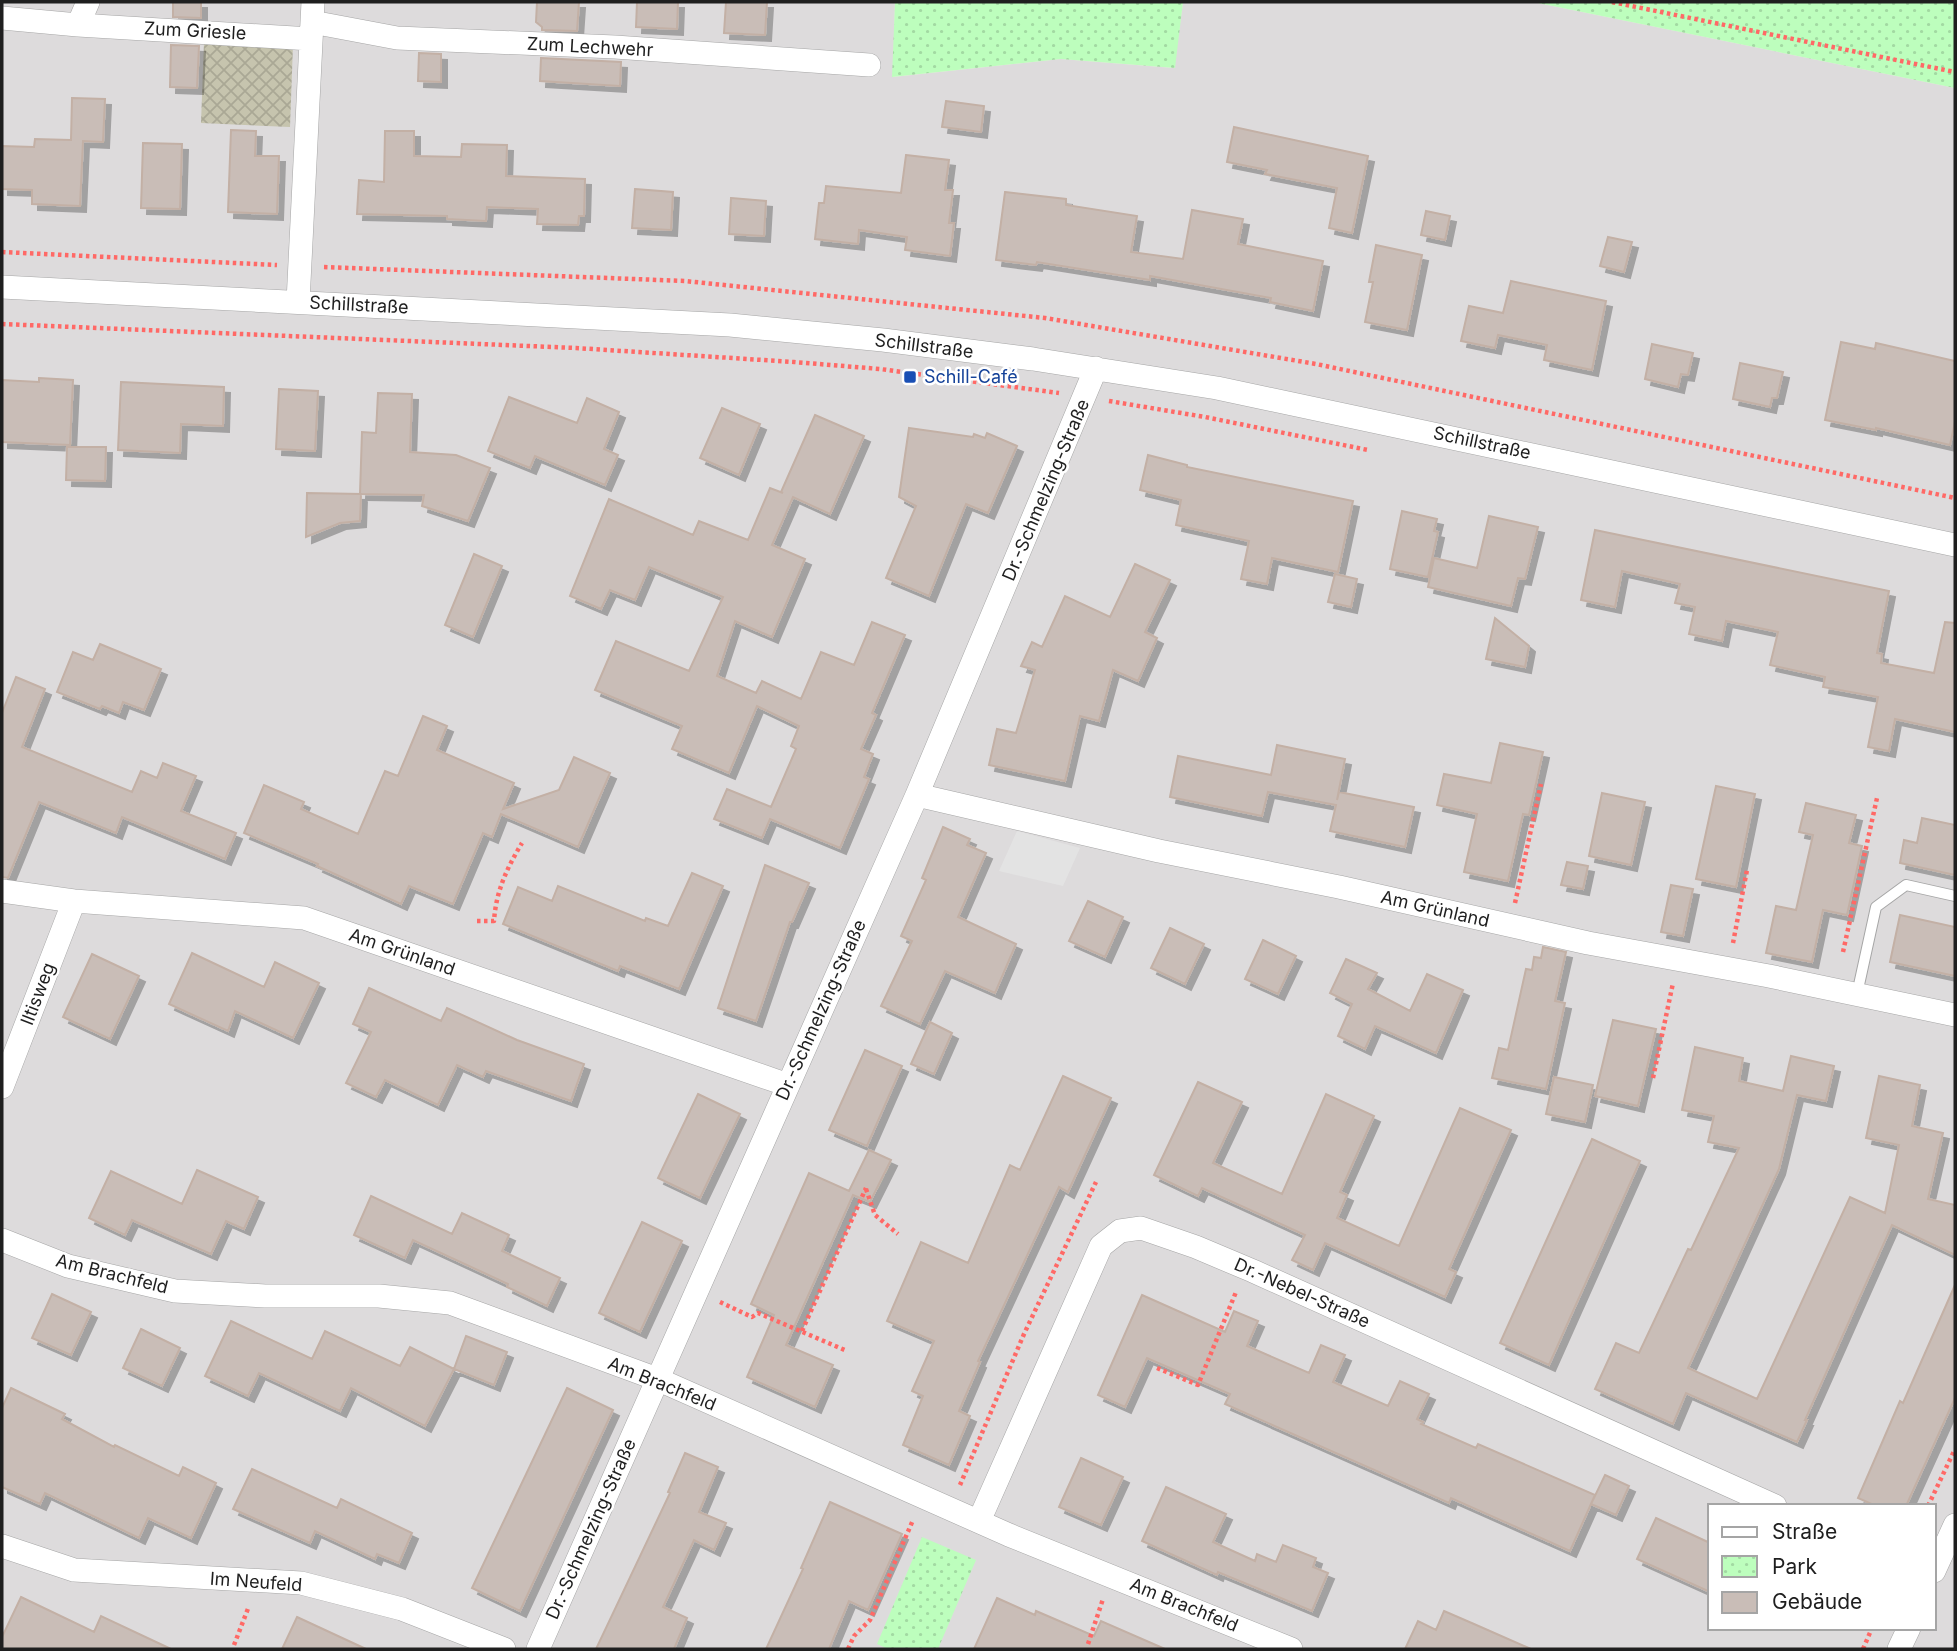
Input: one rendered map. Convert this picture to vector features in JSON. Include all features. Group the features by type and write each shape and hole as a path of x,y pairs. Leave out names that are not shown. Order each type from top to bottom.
{"street":[{"path":"78,25 88,2"},
{"name":"Zum Griesle","path":"2,18 78,25 312,21"},
{"path":"298,302 312,21"},
{"name":"Zum Lechwehr","path":"312,21 397,38 615,47 869,65"},
{"name":"Schillstraße","path":"2,287 730,325 883,340 1096,368 1271,399 1955,545"},
{"name":"Dr.-Schmelzing-Straße","path":"538,1649 916,795 1096,368"},
{"name":"Am Grünland","path":"916,795 1158,851 1339,887 1510,926 1955,1015"},
{"name":"Am Grünland","path":"2,891 74,901 304,918 788,1085"},
{"name":"Iltisweg","path":"2,1087 74,901"},
{"name":"Dr.-Nebel-Straße","path":"979,1521 1101,1246 1120,1231 1141,1228 1246,1268 1771,1504"},
{"name":"Am Brachfeld","path":"2,1240 68,1266 175,1291 265,1296 379,1296 450,1303 657,1379 979,1521 1291,1649"},
{"path":"1936,1567 1955,1525"},
{"name":"Im Neufeld","path":"2,1546 74,1570 301,1583 402,1609 504,1649"},
{"path":"1899,1649 1908,1630"}],"lane":[{"path":"1857,994 1876,907 1906,885 1955,896"}],"path":[{"path":"1612,2 1955,72"},
{"path":"2,324 576,348 880,369 1085,397 1205,417 1377,451"},
{"path":"1510,926 1541,784"},
{"path":"1843,952 1877,798"},
{"path":"477,921 494,921 495,903 506,869 522,843"},
{"path":"1728,968 1747,870"},
{"path":"1653,1078 1678,959"},
{"path":"951,1509 1024,1334 1096,1182"},
{"path":"802,1331 866,1188 875,1216 898,1234"},
{"path":"1157,1368 1198,1385 1246,1268"},
{"path":"695,1291 752,1317 758,1313 847,1351"},
{"path":"1929,1504 1955,1449"},
{"path":"848,1649 854,1636 870,1620 923,1496"},
{"path":"1088,1644 1111,1576"},
{"path":"234,1645 259,1581"},
{"path":"1863,1649 1871,1630"}],"shaded area":[{"path":"2,2 895,2 893,77 1061,59 1174,68 1183,2 1533,2 1955,88 1955,1649 2,1649"},
{"path":"204,42 293,45 290,127 201,123"},
{"path":"1017,831 1080,848 1063,886 999,871"}],"green space":[{"path":"895,2 1183,2 1175,68 1061,59 892,77"},
{"path":"1533,2 1955,2 1955,88"},
{"path":"922,1537 976,1560 938,1649 888,1649 877,1644"}],"building":[{"path":"173,2 201,2 201,18 173,17"},
{"path":"537,2 579,2 577,31 542,30 536,22"},
{"path":"637,2 678,2 677,29 636,27"},
{"path":"726,2 767,2 765,35 724,33"},
{"path":"171,45 199,46 197,88 170,87"},
{"path":"419,53 441,54 441,82 418,81"},
{"path":"541,58 621,62 620,86 540,81"},
{"path":"72,98 105,99 103,142 83,141 80,206 32,204 32,190 2,189 2,146 34,147 35,139 71,140"},
{"path":"946,101 984,106 981,132 942,127"},
{"path":"1234,127 1368,156 1352,233 1329,228 1337,188 1265,174 1267,170 1227,162"},
{"path":"231,130 256,131 255,156 279,156 277,214 228,212"},
{"path":"385,131 414,131 414,156 461,157 462,144 507,145 506,176 585,179 584,216 579,216 578,225 537,224 538,209 487,207 486,221 447,219 447,216 357,214 359,180 384,182"},
{"path":"143,143 182,144 180,209 141,208"},
{"path":"906,155 949,160 945,190 953,190 949,223 954,223 950,256 905,250 907,237 859,230 858,244 815,239 819,203 824,203 826,186 901,193"},
{"path":"635,189 673,192 671,230 632,228"},
{"path":"1005,192 1066,199 1066,205 1137,216 1131,252 1183,259 1192,210 1243,219 1238,244 1323,261 1313,311 1270,302 1271,298 1150,276 1150,280 1037,262 1036,265 996,260"},
{"path":"731,198 766,201 764,236 729,234"},
{"path":"1426,211 1450,216 1445,240 1421,235"},
{"path":"1608,237 1632,242 1624,272 1600,266"},
{"path":"1376,245 1422,255 1407,330 1365,322 1373,282 1369,282"},
{"path":"1511,281 1606,301 1592,370 1544,360 1547,345 1498,335 1495,348 1461,341 1469,306 1503,313"},
{"path":"1841,342 1875,349 1876,343 1955,361 1955,422 1950,445 1876,428 1825,420"},
{"path":"1652,344 1693,353 1688,375 1681,374 1678,387 1645,379"},
{"path":"1740,363 1783,372 1777,398 1772,398 1770,407 1733,399"},
{"path":"39,378 73,380 70,445 2,442 2,380 39,382"},
{"path":"121,382 224,387 223,426 181,424 180,453 118,450"},
{"path":"279,389 318,391 315,451 276,449"},
{"path":"378,393 412,394 410,452 456,455 490,468 468,521 422,506 424,495 360,494 362,432 376,433"},
{"path":"509,397 577,423 587,398 619,412 604,449 618,455 605,485 535,456 530,468 488,451"},
{"path":"722,408 760,424 739,475 700,458"},
{"path":"815,415 864,436 830,514 793,497 772,545 805,559 772,637 735,621 717,676 756,693 762,681 801,699 821,652 854,665 872,622 905,635 872,713 876,715 861,749 873,754 864,777 869,779 840,848 770,819 762,838 714,819 727,789 771,807 796,749 791,746 799,726 757,706 729,773 672,749 682,726 595,690 616,641 689,671 723,597 649,567 635,600 610,590 601,609 570,596 609,499 693,535 699,521 748,540 770,488 783,493 781,492"},
{"path":"909,428 973,437 974,434 985,438 987,433 1017,446 988,513 966,504 929,596 886,578 916,506 899,497"},
{"path":"67,447 106,447 105,481 66,480"},
{"path":"1148,455 1187,467 1353,501 1338,572 1272,558 1267,584 1241,579 1249,541 1176,525 1181,500 1140,490"},
{"path":"307,493 361,494 360,521 340,523 306,537"},
{"path":"1402,511 1437,519 1434,531 1438,532 1428,577 1390,569"},
{"path":"1489,516 1538,527 1525,579 1518,578 1511,606 1428,587 1434,558 1477,568"},
{"path":"1595,530 1889,591 1877,653 1882,654 1881,663 1934,673 1945,622 1955,623 1955,732 1895,719 1889,751 1868,747 1878,697 1823,687 1825,677 1770,665 1778,632 1726,621 1722,641 1689,634 1695,607 1675,603 1680,584 1622,571 1615,607 1581,600"},
{"path":"474,554 502,566 473,637 445,625"},
{"path":"1135,564 1170,580 1145,632 1157,638 1138,681 1113,670 1099,721 1080,716 1065,781 989,765 997,729 1016,733 1035,670 1021,666 1032,642 1042,647 1065,596 1110,617"},
{"path":"1335,574 1357,579 1351,607 1328,602"},
{"path":"1495,618 1529,646 1525,667 1486,659"},
{"path":"100,644 161,669 144,710 123,702 119,713 102,706 100,709 57,692 73,652 93,660"},
{"path":"16,677 45,689 22,747 132,792 141,771 157,778 163,763 196,776 181,811 236,833 225,859 122,817 116,833 39,802 8,878 2,877 2,713"},
{"path":"423,716 447,726 437,750 514,783 503,809 559,790 574,757 610,773 578,847 501,814 492,837 483,833 453,904 409,886 401,904 317,866 318,864 244,833 264,785 304,802 301,809 358,834 385,771 398,776"},
{"path":"1500,743 1543,752 1529,815 1523,814 1508,881 1464,872 1477,814 1437,805 1444,774 1491,783"},
{"path":"1277,745 1345,759 1337,800 1339,792 1414,807 1405,847 1330,831 1336,805 1268,792 1262,816 1170,797 1178,756 1271,775"},
{"path":"1716,786 1755,794 1736,887 1696,879"},
{"path":"1602,793 1645,802 1631,865 1589,856"},
{"path":"1806,803 1856,815 1849,843 1862,846 1847,915 1823,910 1812,962 1766,953 1776,906 1796,910 1813,835 1799,832"},
{"path":"1922,818 1955,825 1955,875 1900,863 1904,840 1917,843"},
{"path":"943,827 970,839 967,845 986,853 958,917 1016,944 995,993 945,971 920,1024 881,1006 912,941 901,936 926,880 922,878"},
{"path":"1567,862 1588,866 1583,889 1561,885"},
{"path":"765,865 809,883 790,922 756,1021 718,1008"},
{"path":"692,873 723,886 679,989 620,966 618,971 503,924 518,887 552,901 558,886 645,921 646,918 668,926"},
{"path":"1671,885 1693,889 1683,936 1661,932"},
{"path":"1088,901 1123,917 1105,957 1069,941"},
{"path":"1900,915 1955,927 1955,976 1890,962"},
{"path":"1170,928 1204,944 1185,984 1151,968"},
{"path":"1263,940 1296,956 1278,994 1245,979"},
{"path":"1543,947 1566,952 1555,1001 1565,1003 1546,1089 1492,1078 1499,1048 1508,1050 1526,969 1532,970 1534,957 1541,958"},
{"path":"192,953 264,987 275,962 319,983 293,1038 235,1011 228,1031 169,1004"},
{"path":"92,954 139,976 110,1039 63,1017"},
{"path":"1346,959 1377,973 1368,989 1410,1011 1427,974 1463,990 1436,1053 1375,1026 1365,1049 1338,1036 1352,1004 1330,993"},
{"path":"369,988 441,1021 447,1008 517,1040 584,1064 571,1101 486,1071 483,1077 457,1065 438,1105 385,1080 376,1097 346,1083 371,1032 353,1024"},
{"path":"1613,1020 1656,1029 1638,1106 1595,1096"},
{"path":"930,1022 952,1033 934,1074 911,1064"},
{"path":"1695,1047 1743,1058 1739,1081 1783,1091 1791,1056 1834,1066 1826,1101 1797,1095 1779,1169 1688,1368 1757,1399 1850,1197 1885,1213 1899,1145 1866,1138 1879,1076 1920,1085 1912,1126 1943,1133 1928,1199 1955,1205 1955,1255 1892,1225 1797,1442 1686,1393 1673,1424 1595,1389 1616,1343 1639,1353 1739,1148 1708,1142 1714,1116 1682,1110"},
{"path":"865,1050 902,1066 867,1146 829,1130"},
{"path":"1063,1076 1111,1098 1068,1192 1059,1187 978,1361 980,1362 959,1411 970,1416 949,1465 903,1445 923,1396 912,1391 934,1341 887,1321 921,1242 968,1263 1010,1165 1020,1170"},
{"path":"1554,1077 1593,1085 1585,1122 1546,1114"},
{"path":"1198,1082 1242,1102 1213,1163 1282,1194 1326,1094 1374,1116 1340,1192 1347,1195 1337,1218 1399,1246 1460,1108 1511,1130 1449,1269 1456,1272 1445,1297 1325,1243 1313,1270 1292,1260 1305,1235 1202,1188 1198,1196 1154,1175"},
{"path":"698,1094 740,1114 700,1198 658,1178"},
{"path":"1592,1139 1640,1161 1549,1365 1500,1343"},
{"path":"869,1150 891,1160 870,1202 853,1195 786,1345 833,1365 815,1407 747,1377 774,1315 751,1304 809,1173 849,1191"},
{"path":"197,1170 258,1197 244,1229 226,1221 211,1254 132,1220 125,1235 89,1218 111,1171 182,1204"},
{"path":"371,1196 452,1234 462,1213 509,1235 502,1251 560,1278 547,1306 507,1287 508,1284 413,1240 405,1258 354,1235"},
{"path":"642,1222 682,1241 640,1332 599,1313"},
{"path":"1955,1285 1955,1398 1907,1504 1872,1504 1858,1498 1900,1401 1903,1403"},
{"path":"52,1294 91,1312 71,1355 32,1338"},
{"path":"1142,1295 1225,1332 1234,1311 1258,1321 1247,1346 1309,1373 1321,1345 1345,1355 1333,1382 1388,1406 1400,1381 1429,1394 1417,1419 1423,1422 1421,1424 1476,1448 1478,1444 1595,1495 1570,1551 1451,1498 1449,1503 1225,1404 1230,1394 1147,1358 1125,1407 1098,1395"},
{"path":"231,1321 312,1359 325,1331 400,1366 410,1347 454,1369 425,1426 351,1388 340,1411 259,1373 248,1396 205,1376"},
{"path":"141,1329 180,1348 162,1386 123,1368"},
{"path":"466,1336 507,1352 494,1385 454,1369"},
{"path":"11,1388 65,1414 62,1419 114,1447 115,1445 179,1476 183,1467 216,1483 191,1538 148,1518 139,1538 45,1493 40,1504 2,1487 2,1408"},
{"path":"567,1388 613,1410 520,1611 472,1588"},
{"path":"685,1453 718,1467 699,1512 726,1523 714,1550 694,1540 663,1607 687,1618 674,1649 596,1649 670,1493 668,1492"},
{"path":"1081,1458 1123,1477 1101,1525 1059,1507"},
{"path":"252,1469 337,1508 341,1499 412,1533 399,1563 377,1554 375,1559 315,1531 310,1543 233,1509"},
{"path":"1605,1475 1629,1486 1616,1515 1591,1504"},
{"path":"1166,1487 1226,1514 1213,1542 1255,1561 1257,1554 1276,1562 1283,1545 1316,1558 1313,1567 1328,1573 1312,1611 1218,1572 1217,1575 1142,1541"},
{"path":"830,1502 902,1534 868,1610 849,1601 829,1649 766,1649 803,1569 801,1568"},
{"path":"1656,1518 1708,1542 1708,1591 1637,1559"},
{"path":"21,1597 94,1632 101,1616 171,1649 2,1649 2,1637"},
{"path":"997,1598 1035,1615 1036,1611 1094,1636 1101,1621 1165,1649 974,1649"},
{"path":"1444,1611 1531,1649 1405,1649 1418,1621 1436,1630"},
{"path":"297,1617 366,1649 282,1649"}],"place":[{"name":"Schill-Café","path":"910,377"}]}
